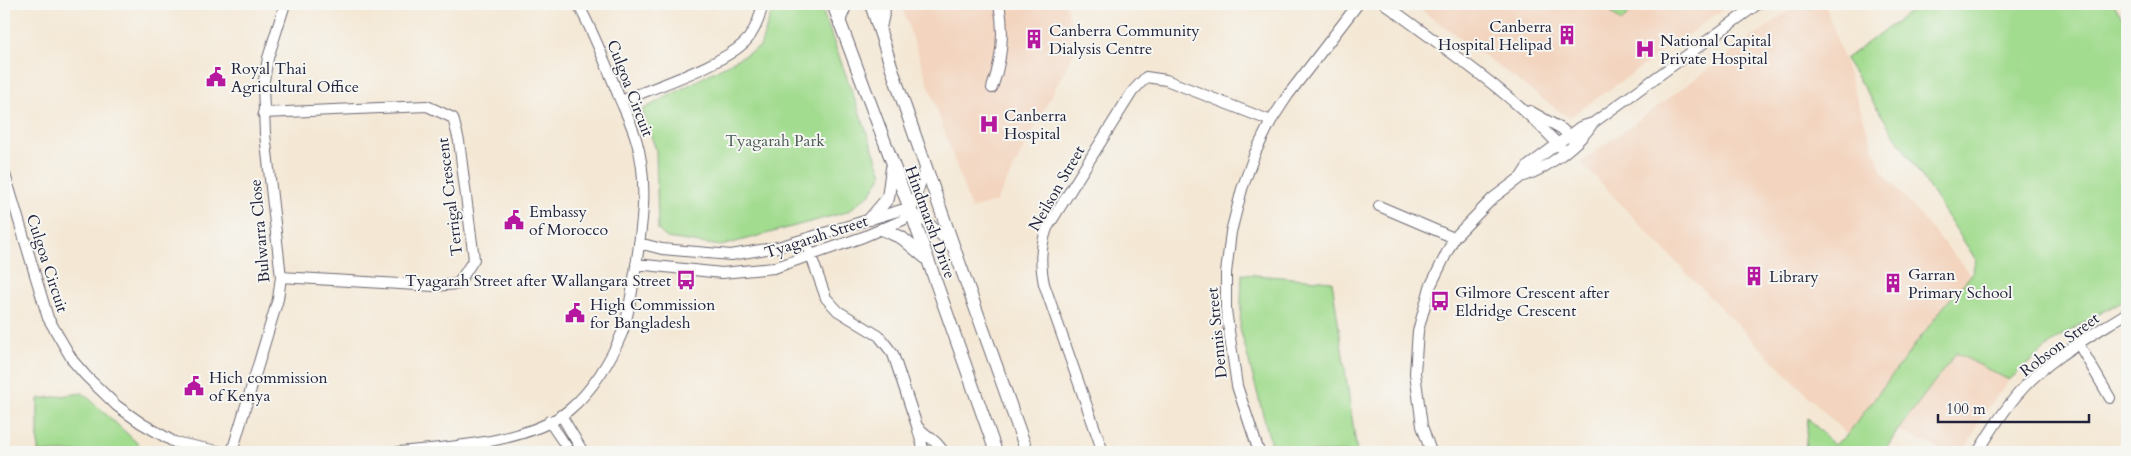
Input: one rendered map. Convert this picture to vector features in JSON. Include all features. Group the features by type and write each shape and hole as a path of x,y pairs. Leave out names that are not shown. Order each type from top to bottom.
{"main road":[{"name":"Hindmarsh Drive","path":"833,4 911,212 996,452"},
{"name":"Hindmarsh Drive","path":"871,4 954,248 1028,452"},
{"path":"880,28 886,4"},
{"path":"870,219 888,198 892,163"},
{"path":"882,229 902,238 927,259"}],"street":[{"name":"Bulwarra Close","path":"232,452 278,299 280,278 263,86 268,58 285,4"},
{"name":"Culgoa Circuit","path":"398,452 469,444 518,435 561,415 590,387 610,358 622,332 628,310 643,216 643,179 637,140 578,4"},
{"path":"621,101 711,64 735,50 750,37 762,4"},
{"path":"840,24 847,4"},
{"path":"992,88 1002,47 1002,18 999,4"},
{"name":"Dennis Street","path":"1259,452 1237,386 1226,310 1226,273 1231,232 1242,189 1255,153 1271,121 1288,95 1358,4"},
{"path":"1384,4 1516,103 1562,129 1572,139"},
{"path":"1431,452 1422,426 1414,373 1418,331 1430,286 1454,238 1493,198 1521,177 1534,173 1572,139 1580,127 1593,123 1758,4"},
{"name":"Neilson Street","path":"1103,452 1044,284 1040,263 1041,244 1047,228 1132,92 1146,77 1166,80 1271,121"},
{"path":"1516,103 1561,147"},
{"name":"Terrigal Crescent","path":"264,113 428,106 453,118 460,141 474,259 458,284 434,286 280,278"},
{"path":"926,166 911,212 931,224 954,248"},
{"name":"Culgoa Circuit","path":"4,171 48,318 73,361 117,406 172,447 222,452"},
{"path":"1379,206 1454,238"},
{"name":"Tyagarah Street","path":"639,243 662,249 731,255 778,247 901,210 911,212"},
{"name":"Tyagarah Street","path":"636,264 722,273 774,268 882,229 903,220 911,212"},
{"path":"806,239 826,298 838,312 879,336 893,354 924,452"},
{"name":"Robson Street","path":"1978,452 1998,420 2018,394 2043,370 2078,343 2127,313"},
{"path":"2078,343 2110,398"},
{"path":"561,415 583,452"},
{"path":"549,421 570,452"},
{"path":"917,426 926,436 940,446 943,452"}],"shaded area":[{"name":"Canberra Hospital","path":"901,4 1066,4 1077,46 996,202 971,209"},
{"path":"1413,4 1731,4 1569,118"},
{"path":"1798,4 1825,4 1881,170 1971,275 1847,435 1691,278 1581,162"},
{"path":"1956,353 2009,380 1980,419 1965,452 1945,452 1898,430"}],"green space":[{"name":"Tyagarah Park","path":"772,4 820,4 882,174 871,193 847,212 721,246 667,238 658,230 656,150 642,110 760,47 773,8"},
{"path":"1607,4 1633,4 1636,6 1621,22 1605,6"},
{"path":"1921,4 2114,4 2127,26 2127,298 2059,337 2009,380 1956,353 1898,430 1884,452 1805,452 1808,418 1834,445 1847,435 1945,305 1971,275 1976,260 1845,59"},
{"path":"1242,274 1332,281 1357,452 1273,452 1240,328"},
{"path":"83,393 147,452 38,452 38,399"}],"place":[{"name":"Canberra Hospital Helipad","path":"1567,35"},
{"name":"Canberra Community Dialysis Centre","path":"1034,39"},
{"name":"National Capital Private Hospital","path":"1645,49"},
{"name":"Royal Thai Agricultural Office","path":"216,77"},
{"name":"Canberra Hospital","path":"989,124"},
{"name":"Embassy of Morocco","path":"514,220"},
{"name":"Library","path":"1754,276"},
{"name":"Tyagarah Street after Wallangara Street","path":"686,280"},
{"name":"Garran Primary School","path":"1893,283"},
{"name":"Gilmore Crescent after Eldridge Crescent","path":"1440,301"},
{"name":"High Commission for Bangladesh","path":"575,313"},
{"name":"Hich commission of Kenya","path":"194,386"}]}
